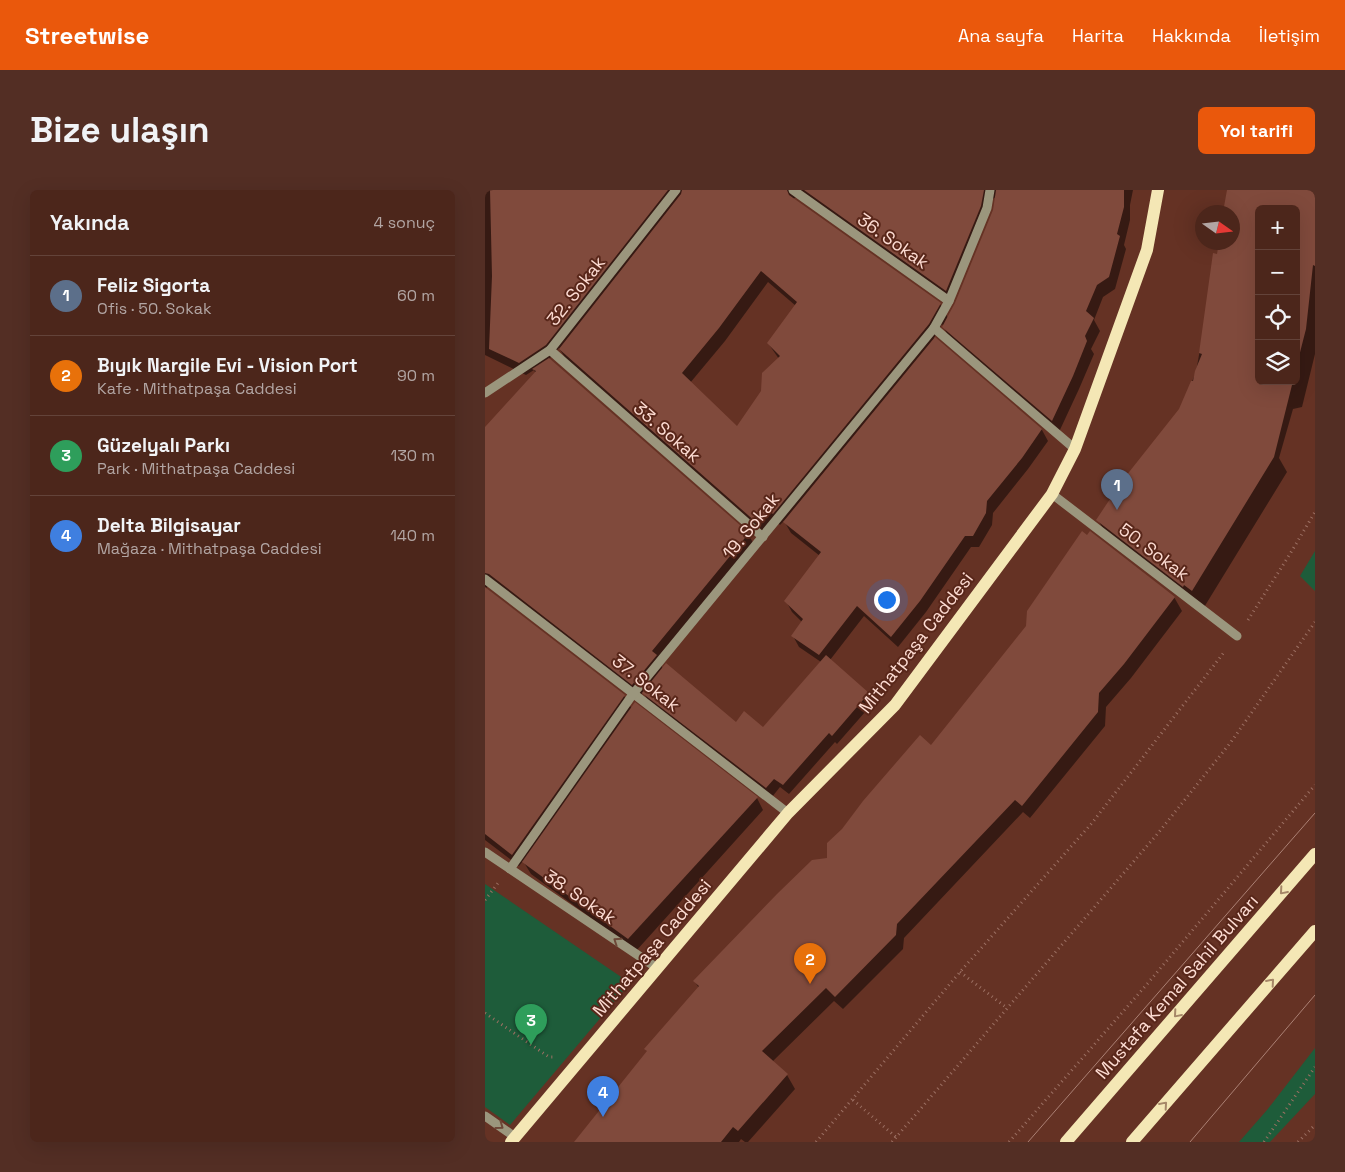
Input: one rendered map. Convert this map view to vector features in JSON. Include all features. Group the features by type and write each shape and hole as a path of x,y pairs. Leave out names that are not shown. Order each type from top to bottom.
{"main road":[{"name":"Mithatpaşa Caddesi","path":"513,1139 788,813 895,705 1052,494 1075,449 1147,250 1158,190"},
{"name":"Mustafa Kemal Sahil Bulvarı","path":"1066,1142 1315,854"},
{"path":"1133,1142 1315,931"}],"street":[{"name":"32. Sokak","path":"485,393 550,350 676,190"},
{"name":"36. Sokak","path":"793,190 949,300"},
{"name":"19. Sokak","path":"510,869 633,694 934,328 949,300 987,208 990,190"},
{"path":"934,328 1075,449"},
{"name":"33. Sokak","path":"550,350 763,537"},
{"name":"50. Sokak","path":"1052,494 1237,636"},
{"name":"37. Sokak","path":"485,579 788,813"},
{"name":"38. Sokak","path":"485,852 657,968"},
{"path":"485,1116 513,1139"}],"path":[{"path":"816,1142 960,972 1092,823 1237,636 1315,512"},
{"path":"892,1142 1159,832 1231,742 1315,622"},
{"path":"1009,1142 1315,785"},
{"path":"960,972 1007,1008"},
{"path":"485,1013 549,1057 583,1058"},
{"path":"1264,1142 1315,1066"},
{"path":"853,1100 896,1137"},
{"path":"1299,1142 1315,1125"}],"green space":[{"path":"1315,551 1315,591 1300,576"},
{"path":"485,884 630,983 510,1125 485,1107"},
{"path":"1315,1048 1315,1094 1270,1142 1239,1142 1267,1110"}],"building":[{"path":"490,190 668,190 546,345 519,363 489,349 492,276"},
{"path":"682,190 787,190 789,195 941,303 929,324 773,514 768,510 757,523 559,349 681,194","holes":["761,271 797,302 767,343 780,356 762,373 761,391 737,426 682,373 719,328"]},
{"path":"804,190 984,190 981,206 946,291"},
{"path":"996,190 1124,190 1124,207 1117,234 1120,236 1109,277 1097,285 1086,311 1094,318 1085,336 1087,341 1052,421 942,327 955,303 993,210"},
{"path":"1227,190 1315,190 1315,266 1313,265 1306,329 1300,352 1300,205 1255,205 1255,385 1292,385 1274,457 1192,591 1184,585 1183,587 1096,520 1122,481 1179,409 1191,381 1193,381 1202,354 1199,353 1213,253 1217,254 1218,250 1240,250 1240,205 1224,205"},
{"path":"935,337 1042,429 1022,458 987,501 986,513 973,536 965,536 920,601 891,637 857,606 819,655 791,636 803,619 784,601 821,552 783,522"},
{"path":"549,358 749,533 652,651 657,655 632,685 489,574 485,573 485,427 536,371 532,369"},
{"path":"1082,531 1087,535 1090,531 1175,597 1124,664 1099,693 1098,712 1022,806 1015,800 897,924 896,935 835,997 826,988 762,1051 788,1074 738,1131 733,1127 721,1142 574,1142 647,1051 644,1049 699,986 693,981 812,860 827,858 827,843 842,829 863,801 920,735 931,745 1026,626 1027,611"},
{"path":"485,587 625,695 512,855 485,834"},
{"path":"826,655 869,693 832,736 829,733 783,785 774,779 766,788 642,693 666,663 736,722 744,711 763,727"},
{"path":"635,702 758,797 628,939 522,862"}],"tram line":[{"path":"1028,1142 1315,813"},
{"path":"1190,1142 1315,995"}],"place":[{"name":"Feliz Sigorta","path":"1117,510"},
{"name":"Bıyık Nargile Evi - Vision Port","path":"810,984"},
{"name":"Güzelyalı Parkı","path":"531,1045"},
{"name":"Delta Bilgisayar","path":"603,1117"}]}
